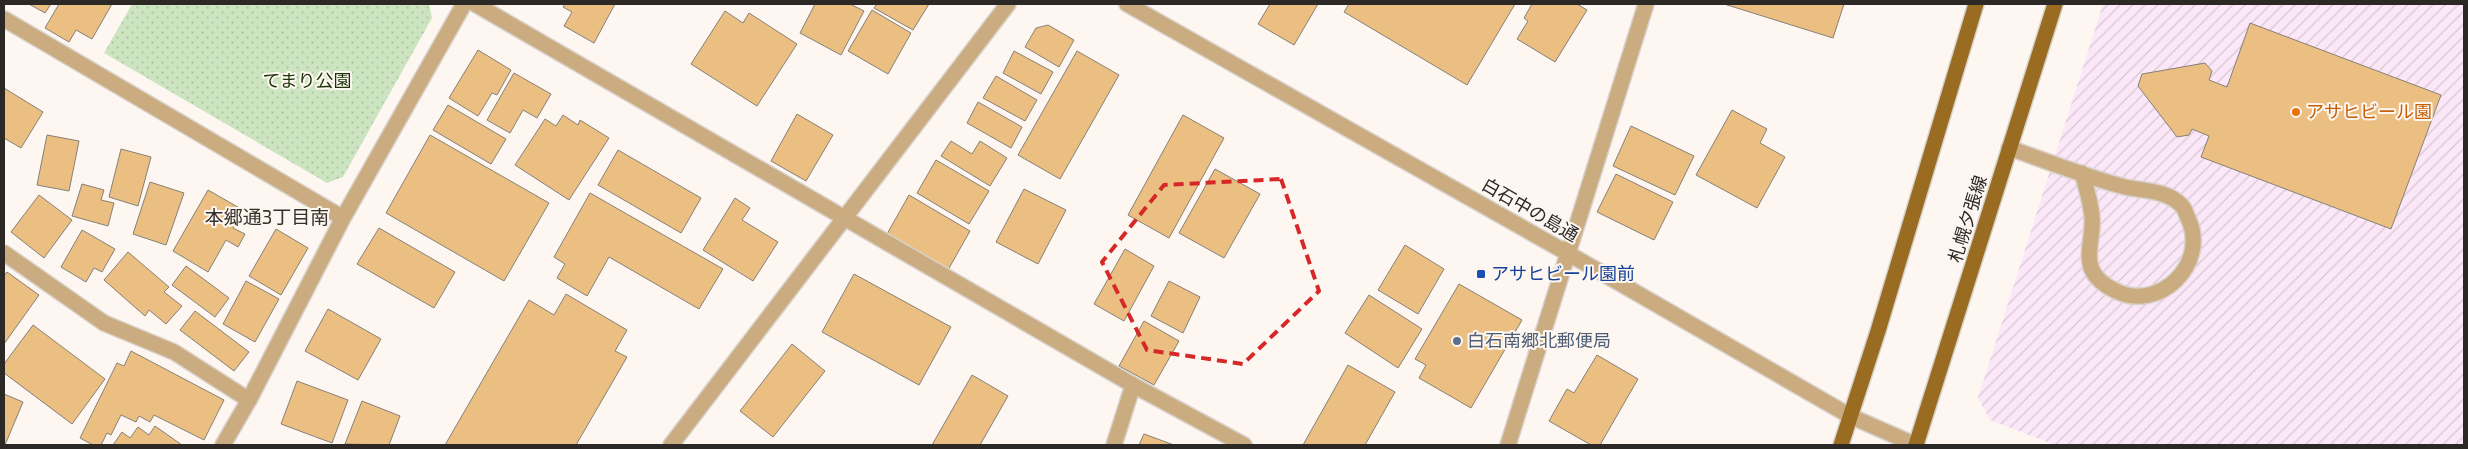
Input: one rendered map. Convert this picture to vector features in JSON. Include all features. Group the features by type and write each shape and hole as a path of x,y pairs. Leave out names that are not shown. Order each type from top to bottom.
{"main road":[{"path":"1841,445 1878,330 1976,4"},
{"name":"札幌夕張線","path":"1916,445 2055,4"}],"street":[{"path":"223,445 249,400 343,218 464,4"},
{"path":"475,4 846,217 1133,385 1244,445"},
{"path":"671,445 1008,4"},
{"name":"白石中の島通","path":"1127,4 1569,254 1850,416 1916,445"},
{"path":"1508,445 1646,4"},
{"path":"4,19 343,218"},
{"path":"2010,148 2125,187 2166,195 2182,205 2192,227 2192,248 2181,277 2165,291 2145,297 2125,296 2104,285 2092,270 2090,250 2092,218 2082,173"},
{"path":"4,253 104,323 174,352 249,400"},
{"path":"1114,445 1133,385"}],"highlighted area":[{"path":"1281,179 1319,291 1243,364 1147,350 1102,262 1164,185"}],"shaded area":[{"path":"2103,4 2464,4 2464,445 2055,445 1990,420 1978,398"}],"green space":[{"name":"てまり公園","path":"132,4 429,4 432,18 343,177 327,183 104,53"}],"building":[{"path":"29,4 51,4 45,13"},
{"path":"59,4 112,4 92,39 76,30 69,42 45,28"},
{"path":"565,4 615,4 594,43 564,26 572,12 563,7"},
{"path":"815,4 850,4 864,11 841,55 800,33"},
{"path":"877,4 929,4 913,30 874,8"},
{"path":"1270,4 1318,4 1294,45 1258,24"},
{"path":"1349,4 1515,4 1467,85 1344,12"},
{"path":"1532,4 1577,4 1587,10 1555,62 1517,39 1528,21 1524,18"},
{"path":"1724,4 1844,4 1833,38"},
{"path":"872,10 911,33 888,74 848,51"},
{"path":"725,11 743,23 749,13 797,44 757,106 691,64"},
{"name":"アサヒビール園","path":"2250,23 2441,95 2391,229 2201,157 2209,136 2192,129 2189,135 2177,137 2138,86 2142,74 2205,63 2212,71 2209,80 2227,87"},
{"path":"1048,25 1074,40 1059,67 1025,47 1036,28"},
{"path":"478,50 511,70 497,95 492,93 478,116 449,98"},
{"path":"1014,51 1053,72 1041,94 1003,73"},
{"path":"1077,51 1119,75 1060,179 1018,155"},
{"path":"514,73 551,94 537,118 523,110 510,133 487,120"},
{"path":"996,76 1037,100 1025,121 983,98"},
{"path":"4,88 43,112 21,148 4,138"},
{"path":"978,102 1022,127 1011,148 967,123"},
{"path":"448,105 506,139 491,164 433,130"},
{"path":"1732,110 1767,129 1760,143 1785,157 1757,208 1696,175"},
{"path":"797,114 833,135 806,181 771,161"},
{"path":"563,115 578,125 580,120 609,138 569,200 515,165 545,119 556,126"},
{"path":"1183,115 1224,138 1169,238 1128,215"},
{"path":"1631,126 1694,156 1675,195 1613,166"},
{"path":"47,135 79,141 69,191 37,185"},
{"path":"430,135 549,203 504,281 386,213"},
{"path":"951,141 972,154 980,141 1007,158 990,186 941,156"},
{"path":"121,149 151,157 138,206 109,197"},
{"path":"618,150 701,198 681,233 598,185"},
{"path":"936,160 989,191 969,224 917,193"},
{"path":"1215,169 1260,194 1224,258 1179,233"},
{"path":"1616,174 1673,202 1654,240 1597,212"},
{"path":"150,182 184,193 166,245 133,234"},
{"path":"82,184 104,190 101,200 114,203 108,226 72,216"},
{"path":"1024,189 1066,210 1038,264 996,242"},
{"path":"208,190 243,210 233,228 245,234 238,247 226,240 208,272 173,251"},
{"path":"590,193 723,269 699,309 609,257 587,296 557,278 565,264 554,257"},
{"path":"39,195 72,220 44,258 11,232"},
{"path":"909,195 970,231 948,270 887,234"},
{"path":"735,198 750,208 742,220 778,242 753,281 703,250"},
{"path":"379,228 455,272 434,308 357,264"},
{"path":"276,229 308,248 281,295 249,276"},
{"path":"82,230 115,249 102,272 94,268 86,282 61,267"},
{"path":"1405,245 1444,269 1418,314 1378,290"},
{"path":"1125,249 1154,266 1124,321 1094,304"},
{"path":"128,252 169,287 164,292 182,306 166,324 149,310 145,316 104,280"},
{"path":"186,266 229,298 215,317 172,285"},
{"path":"7,272 39,295 4,344 4,276"},
{"path":"854,274 951,327 919,385 822,332"},
{"path":"246,281 279,299 255,342 223,324"},
{"path":"1169,281 1200,297 1183,333 1151,316"},
{"path":"1459,284 1522,320 1471,408 1419,378 1426,365 1415,359"},
{"path":"566,294 627,330 615,351 627,357 576,445 445,445 529,300 554,315"},
{"path":"1369,295 1422,329 1398,368 1345,333"},
{"path":"328,309 381,339 358,380 305,351"},
{"path":"195,311 249,352 234,371 180,330"},
{"path":"1144,321 1179,341 1154,385 1119,366"},
{"path":"33,325 105,379 72,424 4,373 4,364"},
{"path":"792,344 825,371 773,437 740,411"},
{"path":"131,351 224,400 204,440 154,415 150,422 139,416 136,422 121,415 111,435 107,433 101,445 93,445 80,438 117,363 124,366"},
{"path":"1597,355 1638,379 1600,445 1591,445 1549,421 1567,389 1574,393"},
{"path":"1348,365 1395,392 1365,445 1303,445"},
{"path":"972,375 1008,396 980,445 932,445"},
{"path":"297,381 348,400 332,443 281,424"},
{"path":"4,394 23,402 5,445 4,445"},
{"path":"362,401 400,416 389,445 345,444"},
{"path":"155,426 182,445 113,445 122,432 130,438 138,427 149,435"},
{"path":"1144,434 1174,445 1139,445"}],"place":[{"name":"アサヒビール園","path":"2296,112"},
{"name":"アサヒビール園前","path":"1481,274"},
{"name":"白石南郷北郵便局","path":"1457,341"}],"district":[{"name":"本郷通3丁目南","path":"267,217"}]}
